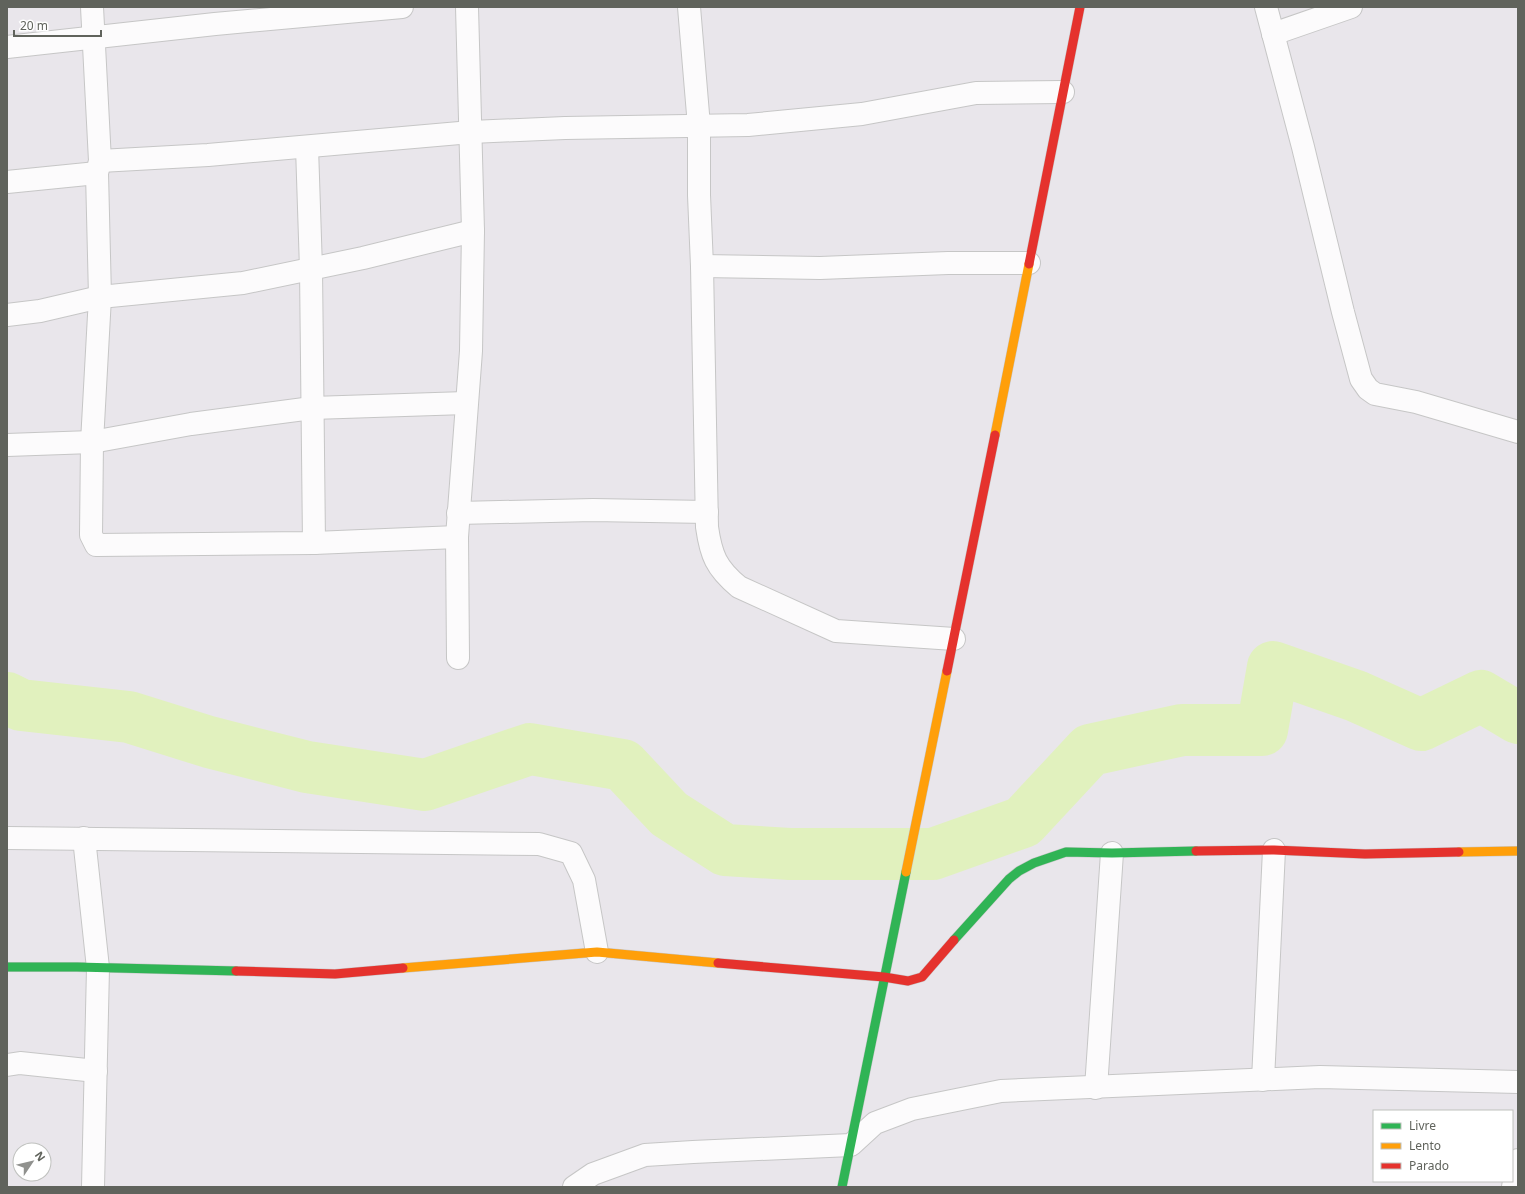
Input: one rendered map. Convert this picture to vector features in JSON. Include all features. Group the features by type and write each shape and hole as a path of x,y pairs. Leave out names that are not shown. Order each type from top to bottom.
{"street":[{"path":"92,7 98,167 100,297 92,442 91,535 96,545 314,544 457,536"},
{"path":"7,47 215,24 402,7"},
{"path":"458,658 457,536 471,351 474,231 467,7"},
{"path":"689,7 699,126 699,195 702,266 707,527 710,549 718,566 728,578 739,587 836,630 954,639"},
{"path":"842,1187 954,639 1080,7"},
{"path":"1266,7 1361,379 1368,389 1375,394 1416,402 1518,432"},
{"path":"1273,34 1351,7"},
{"path":"7,182 98,167 208,155 471,132 565,128 748,125 862,114 976,93 1063,92"},
{"path":"307,147 311,269 314,544"},
{"path":"7,315 40,311 100,297 243,283 363,258 474,231"},
{"path":"702,266 820,268 948,263 1029,263"},
{"path":"7,446 92,442 190,424 312,408 466,403"},
{"path":"458,513 593,510 707,512"},
{"path":"7,838 539,844 571,853 584,880 597,952"},
{"path":"84,838 98,968 93,1187"},
{"path":"7,967 335,974 597,952 884,977 915,982 922,977 960,932 1009,879 1019,871 1034,863 1066,852 1112,853 1274,850 1365,854 1518,851"},
{"path":"1264,1080 1274,850"},
{"path":"1096,1088 1112,853"},
{"path":"7,1065 20,1063 96,1071"},
{"path":"574,1187 593,1174 645,1155 701,1151 851,1145 875,1123 912,1108 1001,1091 1320,1077 1518,1082"},
{"path":"1513,1187 1518,1160"}],"waterway":[{"path":"7,698 21,705 129,717 209,742 307,767 425,785 530,749 623,765 669,814 725,850 790,854 933,854 1023,822 1090,750 1182,730 1262,730 1273,667 1356,696 1421,725 1481,696 1518,718"}],"traffic: fast":[{"path":"954,940 1009,879 1019,871 1034,863 1066,852 1112,853 1196,851"},
{"path":"842,1187 906,872"},
{"path":"7,967 77,967 236,971"}],"traffic: slow":[{"path":"995,435 1029,264"},
{"path":"906,872 947,671"},
{"path":"1459,852 1518,851"},
{"path":"403,968 597,952 718,963"}],"traffic: jam":[{"path":"1029,264 1080,7"},
{"path":"947,671 995,435"},
{"path":"1196,851 1274,850 1365,854 1459,852"},
{"path":"718,963 884,977 908,981 922,977 954,940"},
{"path":"236,971 335,974 403,968"}]}
